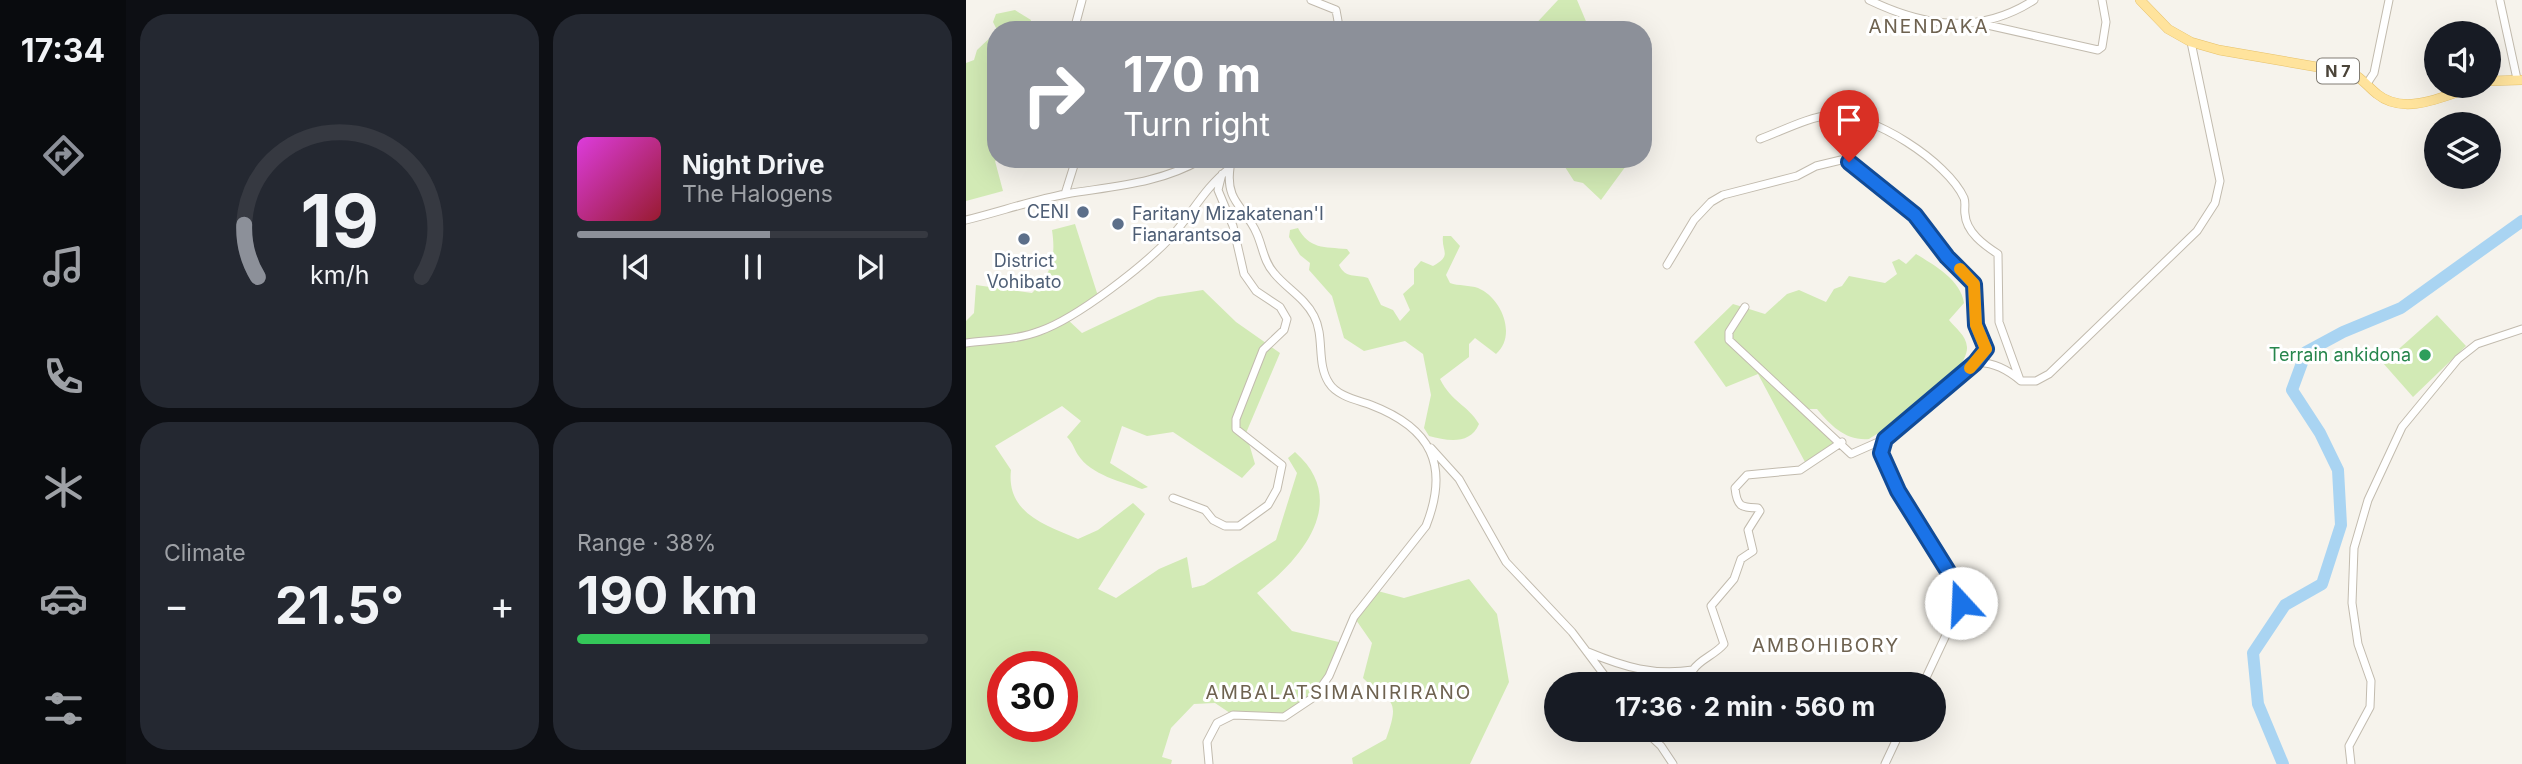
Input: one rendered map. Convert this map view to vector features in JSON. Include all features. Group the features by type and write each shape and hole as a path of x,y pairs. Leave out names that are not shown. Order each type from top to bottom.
{"main road":[{"name":"N 7","path":"2140,0 2168,29 2192,42 2219,50 2352,73 2368,82 2378,95 2406,104 2437,98"},
{"path":"2501,81 2519,80"}],"street":[{"path":"1076,21 1082,0"},
{"path":"1311,0 1334,7 1338,21"},
{"path":"1869,0 1913,19 1982,23 2098,50 2102,47 2106,22 2102,0"},
{"path":"1982,23 2011,15 2034,0"},
{"path":"2368,82 2374,73 2389,0"},
{"path":"2500,1 2519,80"},
{"path":"1975,363 1985,362 2008,370 2021,381 2036,381 2049,374 2197,231 2215,203 2220,181 2192,42"},
{"path":"1760,139 1829,115 1843,115 1879,126 1919,150 1965,199 1969,226 1983,244 1998,254 1999,322 2021,381"},
{"path":"1667,265 1694,220 1711,202 1723,195 1797,176 1816,166 1841,159 1849,162 1915,215 1947,257 1974,284 1976,325 1986,349 1975,363 1885,439 1852,454 1729,340 1729,332 1745,307"},
{"path":"1065,194 1073,168"},
{"path":"966,220 1065,194 1119,189 1187,168"},
{"path":"966,343 1024,336 1066,318 1156,253 1179,227 1206,188 1226,168"},
{"path":"1229,168 1230,193 1256,231 1266,261 1274,274 1308,306 1316,319 1322,366 1329,384 1342,394 1403,420 1428,445 1459,479 1506,562 1588,652 1602,672"},
{"path":"1173,498 1205,510 1225,526 1239,526 1268,505 1277,489 1282,465 1236,429 1236,419 1263,350 1284,330 1287,319 1280,307 1252,287 1244,274 1233,226 1218,190 1222,174"},
{"path":"2351,764 2349,746 2371,707 2371,681 2358,644 2353,603 2354,548 2368,500 2402,427 2458,359 2477,344 2522,329"},
{"path":"1885,439 1881,453 1884,465 1959,589 1961,603 1929,672"},
{"path":"1588,652 1648,673 1671,673 1693,670 1697,664 1719,650 1724,644 1711,606 1734,579 1741,559 1754,551 1748,530 1760,511 1758,508 1747,510 1742,507 1736,498 1735,488 1747,475 1800,470 1842,442"},
{"path":"1209,764 1207,742 1217,723 1233,715 1284,717 1314,697 1329,677 1354,617 1426,526 1434,500 1437,475 1428,445"},
{"path":"1657,742 1673,764"},
{"path":"1885,764 1895,742"}],"green space":[{"path":"1558,0 1577,0 1586,21 1538,21"},
{"path":"1015,10 1031,20 993,21 996,14"},
{"path":"987,41 987,168 997,168 1003,191 966,201 966,63 974,60 977,50"},
{"path":"1566,168 1624,168 1601,200 1583,183 1574,181"},
{"path":"1075,224 1098,296 1067,319 1082,333 1158,297 1203,290 1236,322 1280,353 1246,433 1255,464 1242,478 1173,432 1147,436 1122,426 1110,463 1148,487 1142,489 1107,477 1091,468 1078,455 1067,437 1081,421 1062,406 995,446 1011,470 1011,485 1021,507 1053,528 1078,539 1098,530 1133,503 1145,514 1098,589 1116,598 1159,569 1187,557 1192,588 1204,585 1276,540 1297,473 1288,458 1295,452 1311,471 1319,490 1319,509 1314,528 1303,547 1274,579 1257,593 1292,631 1343,643 1314,697 1284,717 1233,715 1215,703 1194,704 1171,728 1162,757 1172,760 1171,764 966,764 966,321 974,313 976,285 1032,293 1048,272 1053,249 1052,230"},
{"path":"1298,228 1312,243 1347,249 1350,253 1339,265 1348,274 1368,278 1381,305 1393,310 1400,321 1410,310 1403,294 1414,284 1414,269 1421,261 1433,266 1443,259 1443,236 1451,236 1460,246 1446,275 1450,283 1475,287 1487,293 1500,309 1506,328 1502,346 1496,354 1475,338 1469,344 1469,357 1440,379 1449,393 1479,424 1475,431 1458,440 1429,436 1424,428 1431,395 1423,354 1405,341 1364,351 1344,338 1332,296 1309,270 1310,263 1300,255 1289,237 1290,230"},
{"path":"1916,254 1946,274 1958,287 1964,303 1949,320 1965,339 1967,347 1956,371 1943,384 1869,439 1846,435 1817,409 1805,409 1839,443 1805,462 1758,374 1726,387 1694,342 1733,304 1765,314 1787,294 1799,290 1826,302 1834,289 1842,286 1849,276 1885,283 1897,274 1892,262 1899,259 1906,264"},
{"name":"Terrain ankidona","path":"2437,315 2466,346 2413,397 2383,363"},
{"path":"1469,579 1497,614 1509,682 1470,764 1353,764 1352,758 1386,739 1393,715 1393,707 1386,697 1363,678 1372,643 1354,617 1374,590 1404,598"}],"waterway":[{"path":"2283,764 2258,704 2253,653 2285,605 2322,584 2341,525 2338,470 2320,433 2292,390 2306,352 2343,332 2401,308 2522,221"}],"slow traffic":[{"path":"1960,269 1974,284 1976,325 1986,349 1970,368"}],"place":[{"name":"CENI","path":"1083,212"},
{"name":"Faritany Mizakatenan'I Fianarantsoa","path":"1118,224"},
{"name":"District Vohibato","path":"1024,239"},
{"name":"Terrain ankidona","path":"2425,355"}],"district":[{"name":"ANENDAKA","path":"1929,26"},
{"name":"AMBOHIBORY","path":"1826,645"},
{"name":"AMBALATSIMANIRIRANO","path":"1339,692"}],"route":[{"path":"1849,162 1915,215 1947,257 1974,284 1976,325 1986,349 1975,363 1885,439 1881,453 1884,465 1898,491 1959,589 1961,603"}]}
